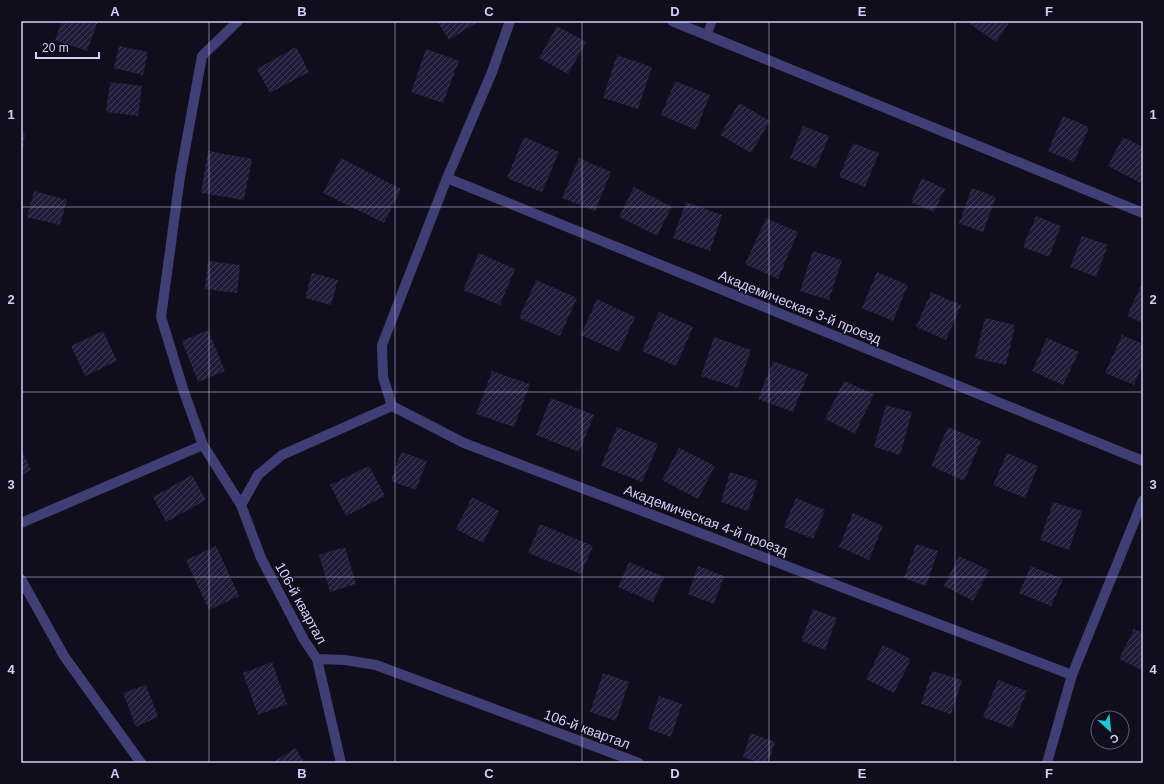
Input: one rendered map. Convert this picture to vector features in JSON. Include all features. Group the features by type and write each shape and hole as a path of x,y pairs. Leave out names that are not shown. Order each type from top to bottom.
{"street":[{"name":"106-й квартал","path":"238,21 202,56 180,177 161,317 184,392 203,445 241,505 261,558 304,640 317,659 345,660 376,665 639,763"},
{"path":"241,505 258,475 282,455 392,406 383,377 382,346 447,178 492,72 510,21"},
{"path":"672,21 1143,213"},
{"name":"Академическая 3-й проезд","path":"447,178 1143,460"},
{"name":"Академическая 4-й проезд","path":"392,406 464,443 1072,674"},
{"path":"21,523 203,445"},
{"path":"1047,763 1072,674 1141,512 1143,500"},
{"path":"21,579 64,656 142,763"},
{"path":"317,659 341,763"}],"lane":[{"path":"707,35 712,21"}],"building":[{"path":"62,21 98,21 87,51 55,40"},
{"path":"437,21 479,21 449,40"},
{"path":"966,21 1010,21 996,42"},
{"path":"557,26 586,42 568,74 539,58"},
{"path":"119,46 148,52 143,75 114,68"},
{"path":"296,47 309,72 270,93 257,69"},
{"path":"426,49 459,61 443,103 411,92"},
{"path":"617,55 652,67 638,109 603,98"},
{"path":"675,81 710,95 696,130 661,115"},
{"path":"110,82 142,86 138,116 106,112"},
{"path":"739,103 770,121 751,153 720,135"},
{"path":"1063,116 1089,127 1074,162 1048,151"},
{"path":"803,126 829,136 816,168 790,158"},
{"path":"21,132 25,133 22,155 21,155"},
{"path":"524,137 559,152 542,192 507,178"},
{"path":"1123,137 1143,147 1143,180 1141,183 1108,166"},
{"path":"853,143 879,153 865,187 839,177"},
{"path":"208,151 252,159 244,200 201,193"},
{"path":"341,158 401,189 384,223 323,193"},
{"path":"579,158 611,172 595,211 562,198"},
{"path":"922,178 945,189 934,212 911,202"},
{"path":"634,187 672,207 657,236 619,217"},
{"path":"972,188 996,197 983,232 959,223"},
{"path":"34,191 67,200 60,225 27,217"},
{"path":"686,202 722,215 710,251 673,238"},
{"path":"1036,216 1061,226 1049,257 1023,247"},
{"path":"766,218 798,232 778,279 745,264"},
{"path":"1082,236 1108,245 1096,277 1070,267"},
{"path":"813,251 842,260 829,300 800,291"},
{"path":"479,253 515,269 500,305 463,290"},
{"path":"208,261 240,265 237,293 205,289"},
{"path":"877,272 908,285 893,321 862,308"},
{"path":"312,273 338,280 331,305 305,298"},
{"path":"536,280 577,298 560,336 519,318"},
{"path":"1141,285 1143,286 1143,323 1127,316"},
{"path":"931,292 961,305 946,340 916,327"},
{"path":"597,299 635,317 619,352 581,335"},
{"path":"659,312 693,327 676,366 642,351"},
{"path":"985,318 1015,325 1006,365 975,358"},
{"path":"208,330 225,371 198,382 182,341"},
{"path":"103,331 117,361 85,376 71,346"},
{"path":"1122,335 1143,344 1143,364 1134,385 1105,373"},
{"path":"714,337 751,350 738,388 701,376"},
{"path":"1047,338 1079,352 1063,385 1032,371"},
{"path":"773,361 808,374 793,412 758,399"},
{"path":"492,371 530,384 514,427 476,414"},
{"path":"844,381 874,394 855,434 825,419"},
{"path":"551,398 594,415 579,452 536,435"},
{"path":"886,405 912,412 900,455 874,447"},
{"path":"617,427 658,444 642,482 601,466"},
{"path":"948,427 981,441 964,481 931,466"},
{"path":"679,448 715,466 698,499 662,480"},
{"path":"21,449 31,470 21,475"},
{"path":"401,452 427,461 416,490 391,481"},
{"path":"1007,453 1038,466 1025,498 993,485"},
{"path":"369,466 385,496 346,516 330,485"},
{"path":"730,472 758,481 748,511 721,502"},
{"path":"192,475 206,500 166,522 153,497"},
{"path":"472,497 499,511 483,543 456,529"},
{"path":"796,498 825,510 813,539 784,527"},
{"path":"1053,502 1082,511 1069,550 1040,540"},
{"path":"853,513 883,526 869,560 839,547"},
{"path":"540,524 593,546 581,574 528,553"},
{"path":"916,544 938,551 926,586 904,578"},
{"path":"216,546 239,596 209,610 186,560"},
{"path":"345,547 356,584 330,592 319,555"},
{"path":"959,556 989,570 973,601 944,586"},
{"path":"629,562 664,577 653,602 618,587"},
{"path":"698,566 724,576 714,604 688,594"},
{"path":"1031,566 1063,579 1051,606 1019,593"},
{"path":"813,609 837,618 825,650 801,641"},
{"path":"1134,629 1143,633 1143,671 1119,659"},
{"path":"883,645 911,659 894,693 866,679"},
{"path":"272,662 287,704 258,715 243,673"},
{"path":"932,671 962,680 951,714 921,704"},
{"path":"603,673 629,682 616,721 590,712"},
{"path":"998,680 1027,691 1012,728 983,717"},
{"path":"146,685 158,717 136,727 123,693"},
{"path":"659,696 682,704 671,737 648,729"},
{"path":"751,733 775,742 768,763 759,763 743,757"},
{"path":"295,748 305,763 272,763"}]}
